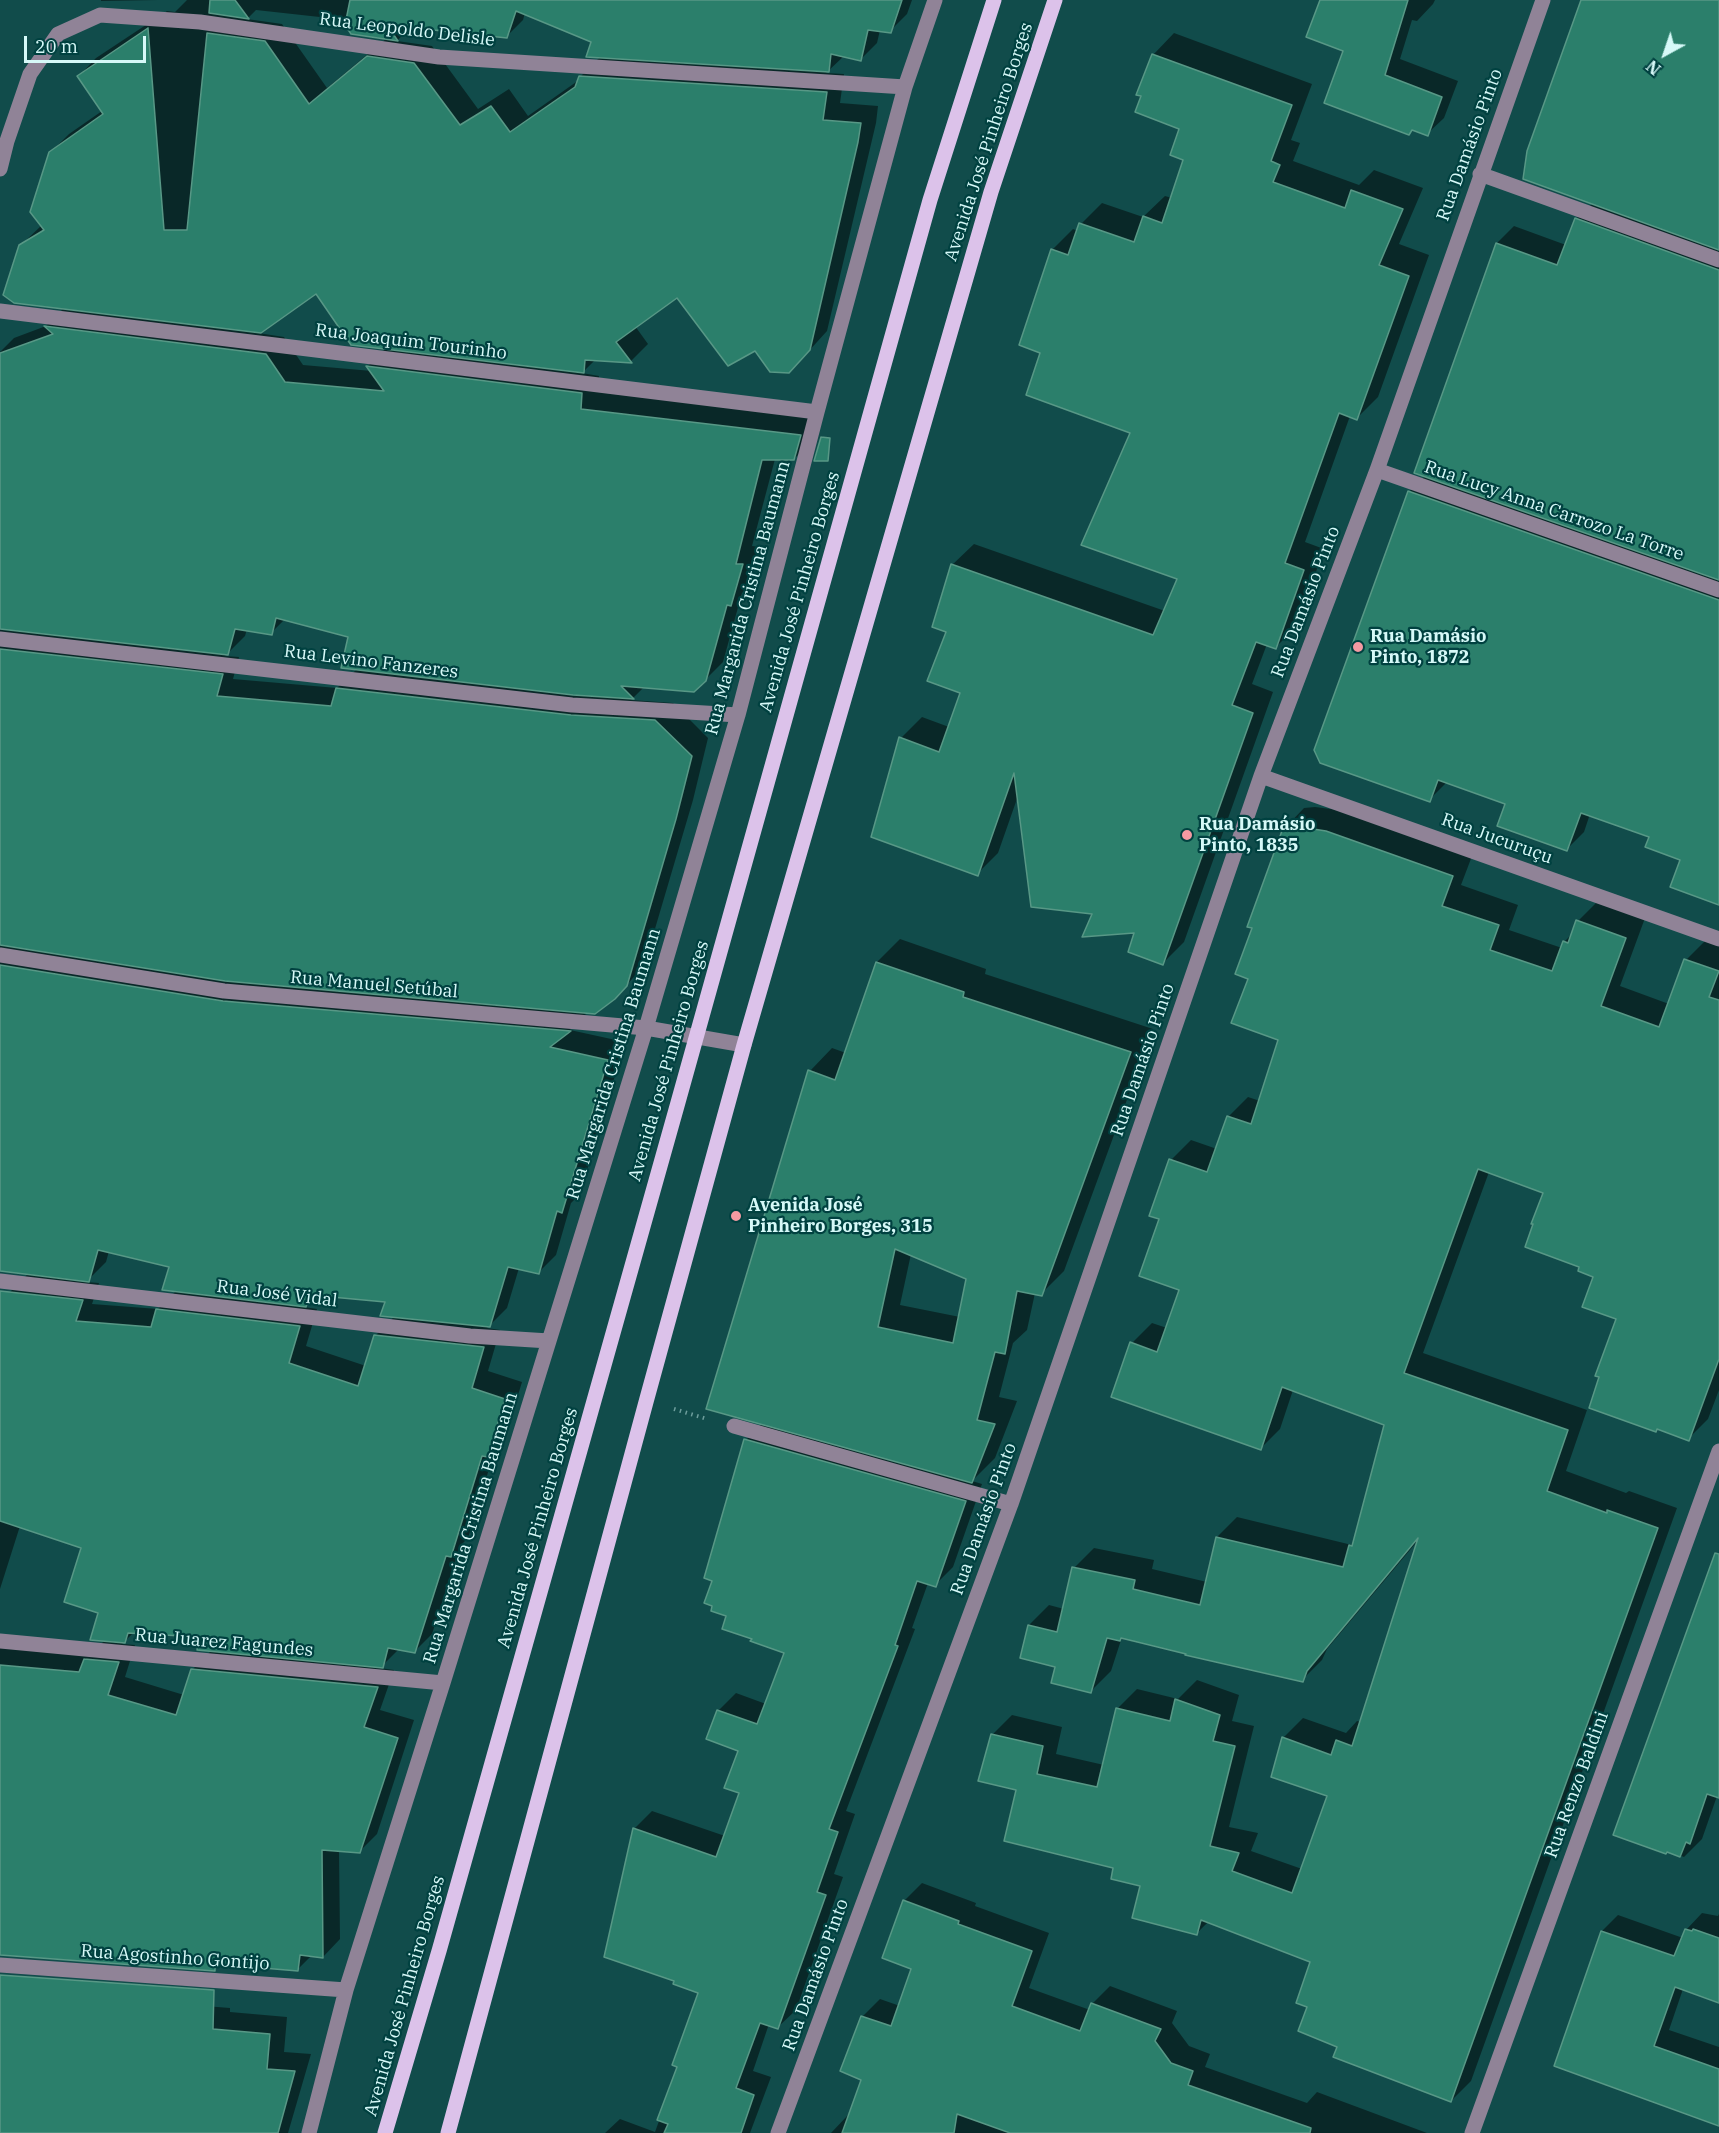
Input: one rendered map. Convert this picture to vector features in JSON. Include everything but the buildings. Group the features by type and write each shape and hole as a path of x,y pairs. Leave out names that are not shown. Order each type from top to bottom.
{"main road":[{"name":"Avenida José Pinheiro Borges","path":"386,2133 930,200 994,0"},
{"name":"Avenida José Pinheiro Borges","path":"448,2133 744,1045 991,192 1054,0"}],"street":[{"name":"Rua Margarida Cristina Baumann","path":"309,2133 346,1990 646,1028 738,715 905,87 934,0"},
{"name":"Rua Damásio Pinto","path":"778,2133 1011,1504 1261,776 1377,470 1543,0"},
{"name":"Rua Leopoldo Delisle","path":"0,169 30,74 58,34 100,15 200,22 439,57 905,87"},
{"path":"1480,174 1719,260"},
{"name":"Rua Joaquim Tourinho","path":"0,312 817,412"},
{"name":"Rua Lucy Anna Carrozo La Torre","path":"1377,470 1719,590"},
{"name":"Rua Levino Fanzeres","path":"0,639 572,705 738,715"},
{"name":"Rua Jucuruçu","path":"1261,776 1719,939"},
{"name":"Rua Manuel Setúbal","path":"0,955 224,991 646,1028 744,1045"},
{"name":"Rua José Vidal","path":"0,1281 470,1336 549,1341"},
{"path":"734,1426 1011,1504"},
{"name":"Rua Renzo Baldini","path":"1472,2133 1719,1451"},
{"name":"Rua Juarez Fagundes","path":"0,1641 443,1683"},
{"name":"Rua Agostinho Gontijo","path":"0,1965 346,1990"}],"path":[{"path":"646,1402 734,1426"}],"place":[{"name":"Rua Damásio Pinto, 1872","path":"1358,647"},
{"name":"Rua Damásio Pinto, 1835","path":"1187,835"},
{"name":"Avenida José Pinheiro Borges, 315","path":"736,1216"}]}
